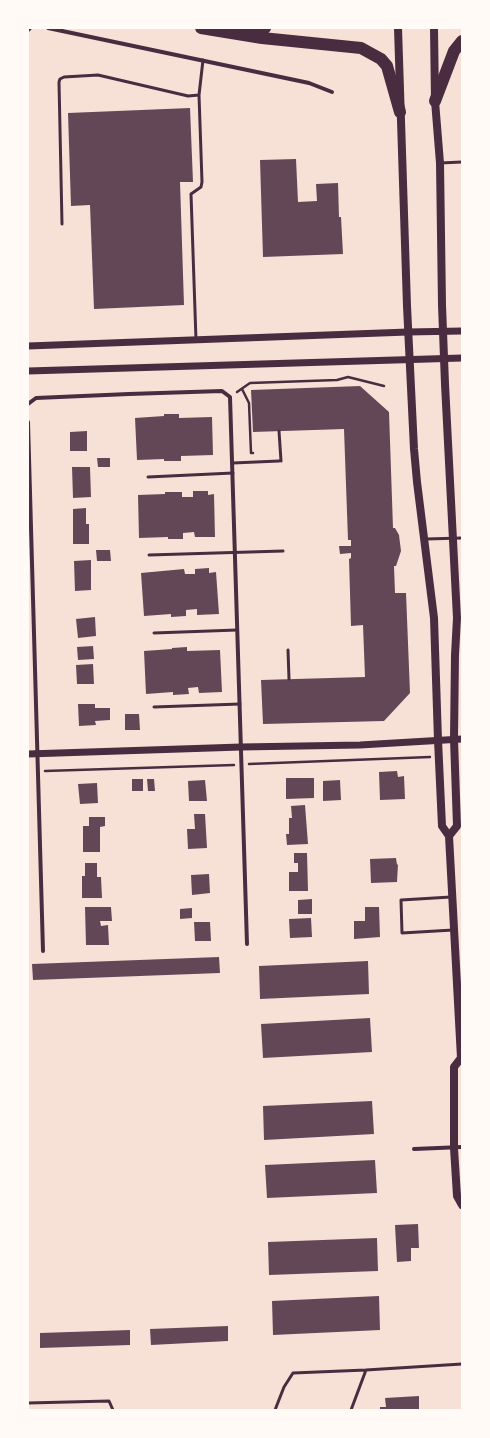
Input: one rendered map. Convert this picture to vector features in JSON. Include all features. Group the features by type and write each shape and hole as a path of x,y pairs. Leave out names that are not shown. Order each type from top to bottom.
{"highway":[{"path":"201,28 262,38 361,48 380,59 387,66 400,112"},
{"path":"215,30 265,28"},
{"path":"435,101 454,50 462,41"}],"main road":[{"path":"398,28 408,332 417,482 434,618 442,826 449,836 451,897 462,1058 454,1067 458,1148 457,1196 462,1205"},
{"path":"434,28 435,101 440,163 444,359 457,618 455,655 460,826 449,836"}],"street":[{"path":"48,28 309,83 332,92"},
{"path":"28,346 462,331"},
{"path":"28,371 462,358"},
{"path":"28,404 36,398 114,395 222,392 230,397 247,944"},
{"path":"28,422 43,951"},
{"path":"28,754 241,747 360,745 458,739"},
{"path":"414,1149 458,1148"}],"lane":[{"path":"196,340 191,194 201,187 202,182 199,95 203,60"},
{"path":"62,224 60,79 64,77 98,75 188,96 199,95"},
{"path":"440,163 462,162"},
{"path":"233,464 280,461 279,431"},
{"path":"148,477 233,473"},
{"path":"424,540 462,538"},
{"path":"149,555 283,551"},
{"path":"154,633 237,630"},
{"path":"288,650 289,679"},
{"path":"154,707 240,704"},
{"path":"451,897 401,900 402,933 453,930"},
{"path":"275,1410 284,1387 293,1373 462,1364"},
{"path":"351,1410 366,1370"},
{"path":"28,1403 109,1401 113,1410"}],"path":[{"path":"230,397 250,383 337,380 348,377 384,386"},
{"path":"242,389 249,403 251,453 259,452"},
{"path":"256,764 427,757"},
{"path":"54,771 232,765"}],"building":[{"path":"190,108 193,182 180,182 184,305 94,309 90,205 71,206 68,113"},
{"path":"296,159 298,202 317,201 316,184 338,183 339,217 341,217 343,254 263,257 260,160"},
{"path":"360,386 389,412 393,528 395,528 399,535 401,551 396,566 394,566 395,593 406,593 410,693 384,721 263,724 261,680 365,677 363,625 351,626 349,559 351,558 351,553 340,554 339,546 351,546 351,540 348,540 344,429 253,432 251,390"},
{"path":"164,414 179,414 179,418 212,417 213,455 181,456 181,461 164,461 164,459 137,460 135,418 164,416"},
{"path":"87,431 87,451 70,451 70,432"},
{"path":"97,458 110,458 110,467 98,467"},
{"path":"72,467 90,467 91,497 73,498"},
{"path":"193,491 208,491 208,495 214,494 215,537 195,537 194,532 183,533 183,539 168,539 168,537 139,538 138,495 182,492 182,497 193,497"},
{"path":"86,508 86,524 89,524 89,544 73,544 73,509"},
{"path":"96,550 110,550 111,561 97,561"},
{"path":"91,560 91,590 75,591 74,561"},
{"path":"209,568 209,573 216,572 219,614 197,615 197,609 186,610 186,616 171,617 171,614 144,616 141,573 184,569 185,574 195,574 195,569"},
{"path":"95,617 96,636 78,638 76,619"},
{"path":"93,646 94,659 78,660 77,647"},
{"path":"187,647 187,651 220,650 222,692 199,693 198,687 188,688 189,694 173,695 173,692 146,694 144,651"},
{"path":"93,664 94,684 77,684 76,665"},
{"path":"78,704 95,704 95,708 110,708 110,720 95,721 96,725 79,726"},
{"path":"125,714 139,714 140,730 125,730"},
{"path":"397,771 398,777 404,776 405,799 380,800 379,772"},
{"path":"286,778 314,778 314,798 286,799"},
{"path":"132,779 143,779 143,791 132,791"},
{"path":"147,779 154,779 155,791 148,791"},
{"path":"205,780 207,801 189,801 188,781"},
{"path":"340,780 341,800 323,801 323,781"},
{"path":"97,783 98,803 80,804 78,784"},
{"path":"305,805 308,844 287,845 286,834 289,834 289,818 292,818 291,806"},
{"path":"194,814 205,814 207,848 188,849 187,829 195,829"},
{"path":"89,817 105,817 105,826 100,827 100,852 83,852 83,826 89,826"},
{"path":"294,853 307,853 308,891 289,891 289,872 298,872 298,863 294,863"},
{"path":"396,858 397,865 398,864 397,882 371,883 370,859"},
{"path":"85,863 97,863 97,877 101,877 102,898 82,898 82,876 85,876"},
{"path":"209,874 210,893 192,895 191,875"},
{"path":"312,899 312,914 298,914 298,900"},
{"path":"85,907 111,907 112,921 100,921 101,926 108,925 109,945 86,945"},
{"path":"365,907 379,907 380,937 354,939 354,921 365,921"},
{"path":"192,908 192,918 180,919 180,909"},
{"path":"311,918 312,937 290,938 289,919"},
{"path":"194,922 210,922 211,941 195,941"},
{"path":"219,957 220,973 33,980 32,964"},
{"path":"368,961 369,994 260,999 259,966"},
{"path":"370,1018 372,1052 263,1058 261,1024"},
{"path":"372,1101 374,1134 264,1140 263,1106"},
{"path":"375,1160 377,1193 267,1198 265,1165"},
{"path":"418,1224 419,1248 411,1248 411,1261 397,1262 395,1225"},
{"path":"377,1238 378,1271 269,1275 268,1242"},
{"path":"379,1296 380,1330 273,1335 272,1301"},
{"path":"228,1326 228,1341 151,1345 150,1329"},
{"path":"130,1330 130,1345 40,1348 40,1333"},
{"path":"419,1396 419,1410 380,1410 380,1407 386,1407 385,1398"}]}
